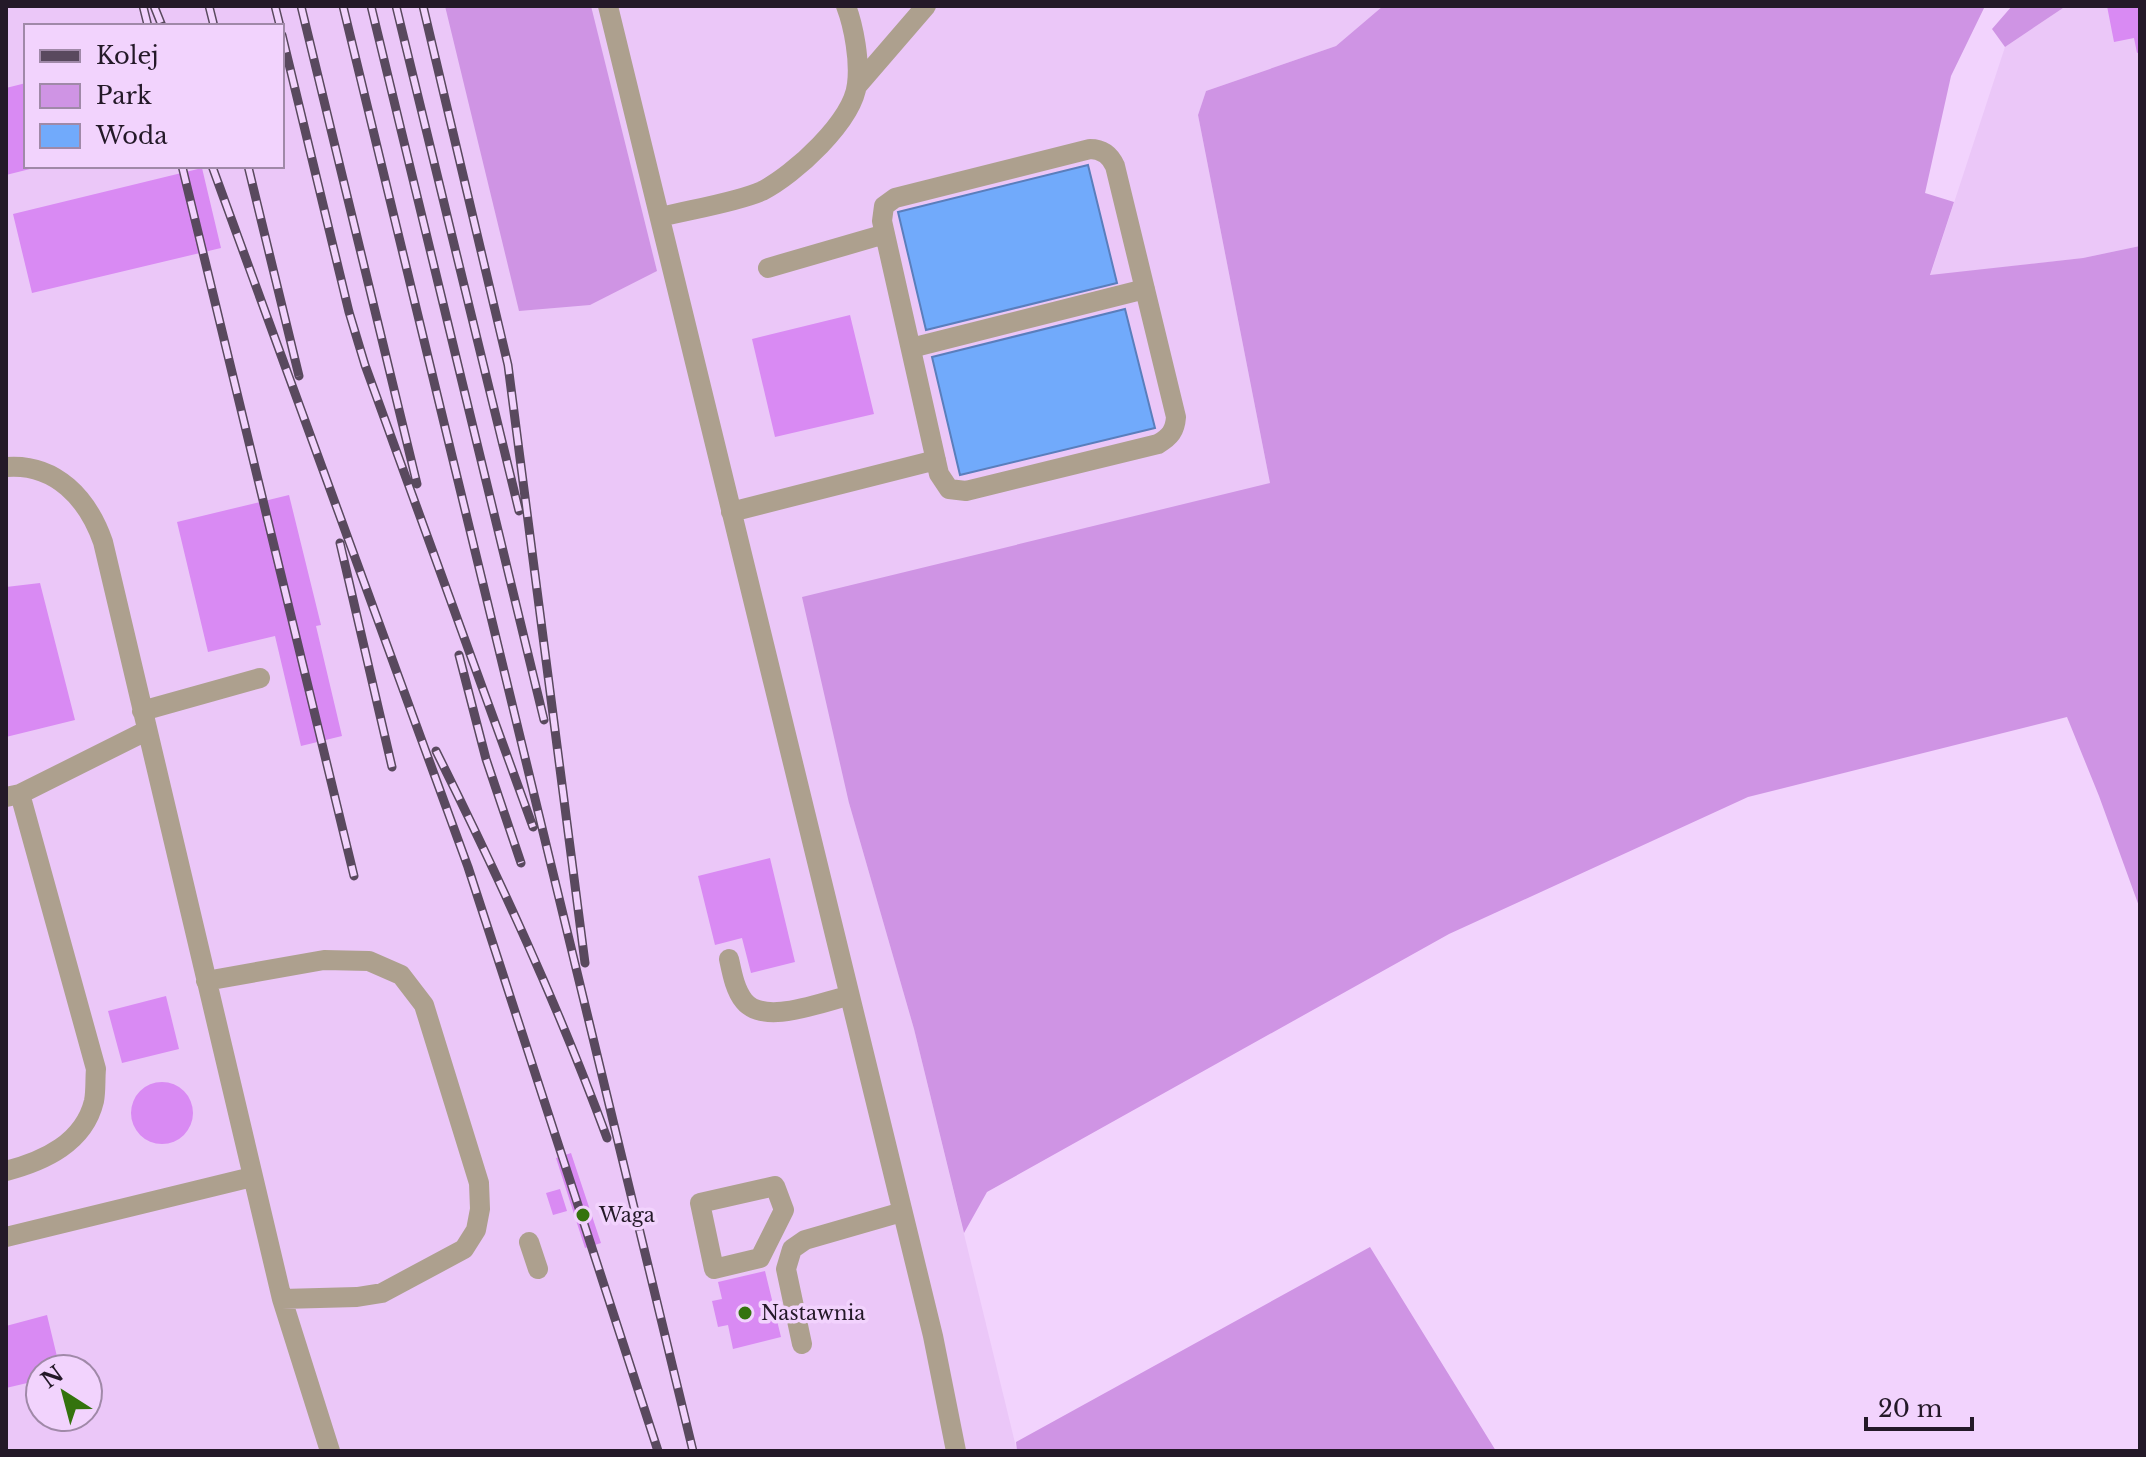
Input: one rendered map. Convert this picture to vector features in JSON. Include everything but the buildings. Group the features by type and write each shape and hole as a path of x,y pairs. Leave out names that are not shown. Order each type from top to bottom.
{"lane":[{"path":"608,6 933,1336 956,1451"},
{"path":"846,6 853,25 857,86"},
{"path":"661,217 759,192 785,177 830,135 857,86 926,6"},
{"path":"1098,149 1112,159 1176,417 1176,425 1167,439 1158,444 957,492 949,489 942,482 936,460 885,234 881,213 884,206 895,198 1098,149"},
{"path":"768,268 885,234"},
{"path":"911,348 1145,289"},
{"path":"731,512 936,460"},
{"path":"6,467 40,470 61,480 80,497 96,521 103,542 282,1299 330,1451"},
{"path":"6,1171 58,1152 81,1129 94,1101 96,1069 13,796 144,721 260,678"},
{"path":"729,959 736,987 744,1002 756,1012 771,1014 848,996"},
{"path":"206,981 324,960 369,961 401,975 424,1005 479,1183 480,1209 476,1230 464,1249 382,1293 357,1297 282,1299"},
{"path":"6,1237 252,1177"},
{"path":"775,1186 784,1210 773,1232 760,1258 714,1269 700,1203 775,1186"},
{"path":"802,1344 786,1269 792,1249 820,1234 902,1212"},
{"path":"773,1232 792,1249"},
{"path":"529,1242 538,1269"}],"shaded area":[{"path":"6,6 1383,6 1336,46 1206,91 1198,115 1270,483 849,803 914,1029 1017,1451 6,1451"},
{"path":"2066,6 2140,6 2140,246 2083,258 1930,276 2005,47"}],"green space":[{"path":"445,6 591,6 657,271 590,305 519,311"},
{"path":"1383,6 1985,6 1951,76 1925,193 1954,202 1930,275 2083,258 2140,246 2140,909 2067,717 1748,797 1449,934 987,1192 964,1233 914,1029 849,803 802,597 1270,483 1198,115 1206,91 1336,46"},
{"path":"2012,6 2066,6 2005,47 1992,29"},
{"path":"1370,1247 1496,1451 1017,1451 1016,1442"}],"water":[{"path":"1088,165 1117,283 926,330 898,212"},
{"path":"1125,309 1155,428 960,475 932,357"}],"railway":[{"path":"143,6 148,24"},
{"path":"154,6 161,24"},
{"path":"209,6 214,24"},
{"path":"275,6 280,24"},
{"path":"301,6 417,484"},
{"path":"343,6 693,1451"},
{"path":"371,6 544,720"},
{"path":"396,6 519,511"},
{"path":"423,6 508,365 585,963"},
{"path":"284,43 349,312 365,365 533,827"},
{"path":"182,168 354,876"},
{"path":"213,168 468,867 658,1451"},
{"path":"248,168 299,376"},
{"path":"340,543 392,767"},
{"path":"459,655 486,759 521,863"},
{"path":"436,751 527,942 607,1138"}],"place":[{"name":"Waga","path":"583,1215"},
{"name":"Nastawnia","path":"745,1313"}]}
